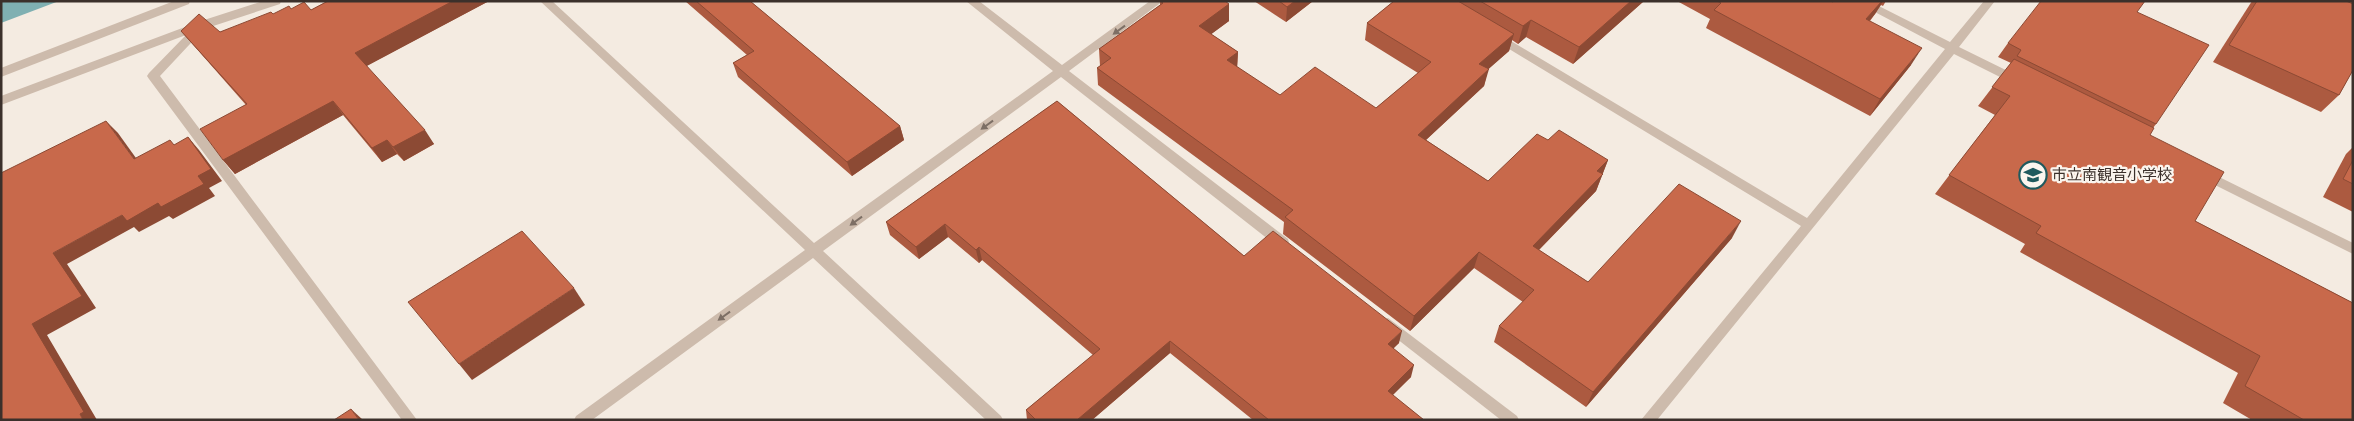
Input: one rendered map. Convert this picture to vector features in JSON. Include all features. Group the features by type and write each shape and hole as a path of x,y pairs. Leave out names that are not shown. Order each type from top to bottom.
{"street":[{"path":"1,73 184,1"},
{"path":"1,101 205,24 276,1"},
{"path":"545,1 996,420"},
{"path":"971,1 1291,249"},
{"path":"581,420 1158,1"},
{"path":"1859,1 2033,88"},
{"path":"1648,420 1990,1"},
{"path":"205,24 153,76 410,420"},
{"path":"1485,32 1809,225"},
{"path":"2193,169 2353,249"},
{"path":"1378,316 1512,420"}],"water":[{"path":"1,1 59,1 1,23"}],"building":[{"path":"328,1 453,1 355,53 425,130 393,147 387,140 372,148 333,101 223,160 200,129 247,104 181,31 199,14 220,32 271,12 273,14 289,6 291,9 304,2 311,10"},
{"path":"696,1 750,1 900,126 847,162 733,63 754,51"},
{"path":"1160,1 1225,1 1229,4 1199,26 1238,52 1227,60 1280,95 1315,67 1376,108 1431,62 1367,23 1394,1 1458,1 1514,34 1479,64 1489,69 1418,135 1488,181 1537,134 1548,140 1559,130 1608,160 1597,171 1603,174 1533,246 1588,282 1679,184 1741,221 1593,392 1499,326 1534,290 1479,252 1414,316 1285,217 1293,210 1097,68 1111,58 1099,49 1163,3"},
{"path":"1279,1 1295,1 1287,7"},
{"path":"1480,1 1631,1 1579,47 1531,20 1523,26"},
{"path":"1717,1 1882,1 1866,19 1922,48 1880,99 1714,10 1721,3"},
{"path":"2041,1 2145,1 2137,12 2209,45 2156,124 2017,56 2021,50 2008,43"},
{"path":"2257,1 2346,1 2353,4 2353,70 2339,95 2229,45"},
{"path":"2014,59 2154,128 2150,135 2224,172 2195,221 2353,303 2352,420 2304,420 2245,386 2260,356 2036,233 2041,226 1949,175 2010,96 1992,87"},
{"path":"1057,101 1244,256 1273,231 1402,331 1388,344 1414,365 1388,391 1424,420 1269,420 1170,341 1077,420 1036,420 1026,410 1100,349 979,247 976,250 945,224 916,247 886,222"},
{"path":"106,121 134,159 170,140 174,145 188,137 211,169 198,176 204,184 161,207 158,203 127,221 122,215 53,253 82,296 32,324 84,412 80,414 83,420 1,420 1,173"},
{"path":"2353,160 2353,184 2343,179"},
{"path":"522,231 574,288 459,364 408,302"},
{"path":"351,409 359,420 334,420"}],"place":[{"name":"市立南観音小学校","path":"2033,175"}]}
